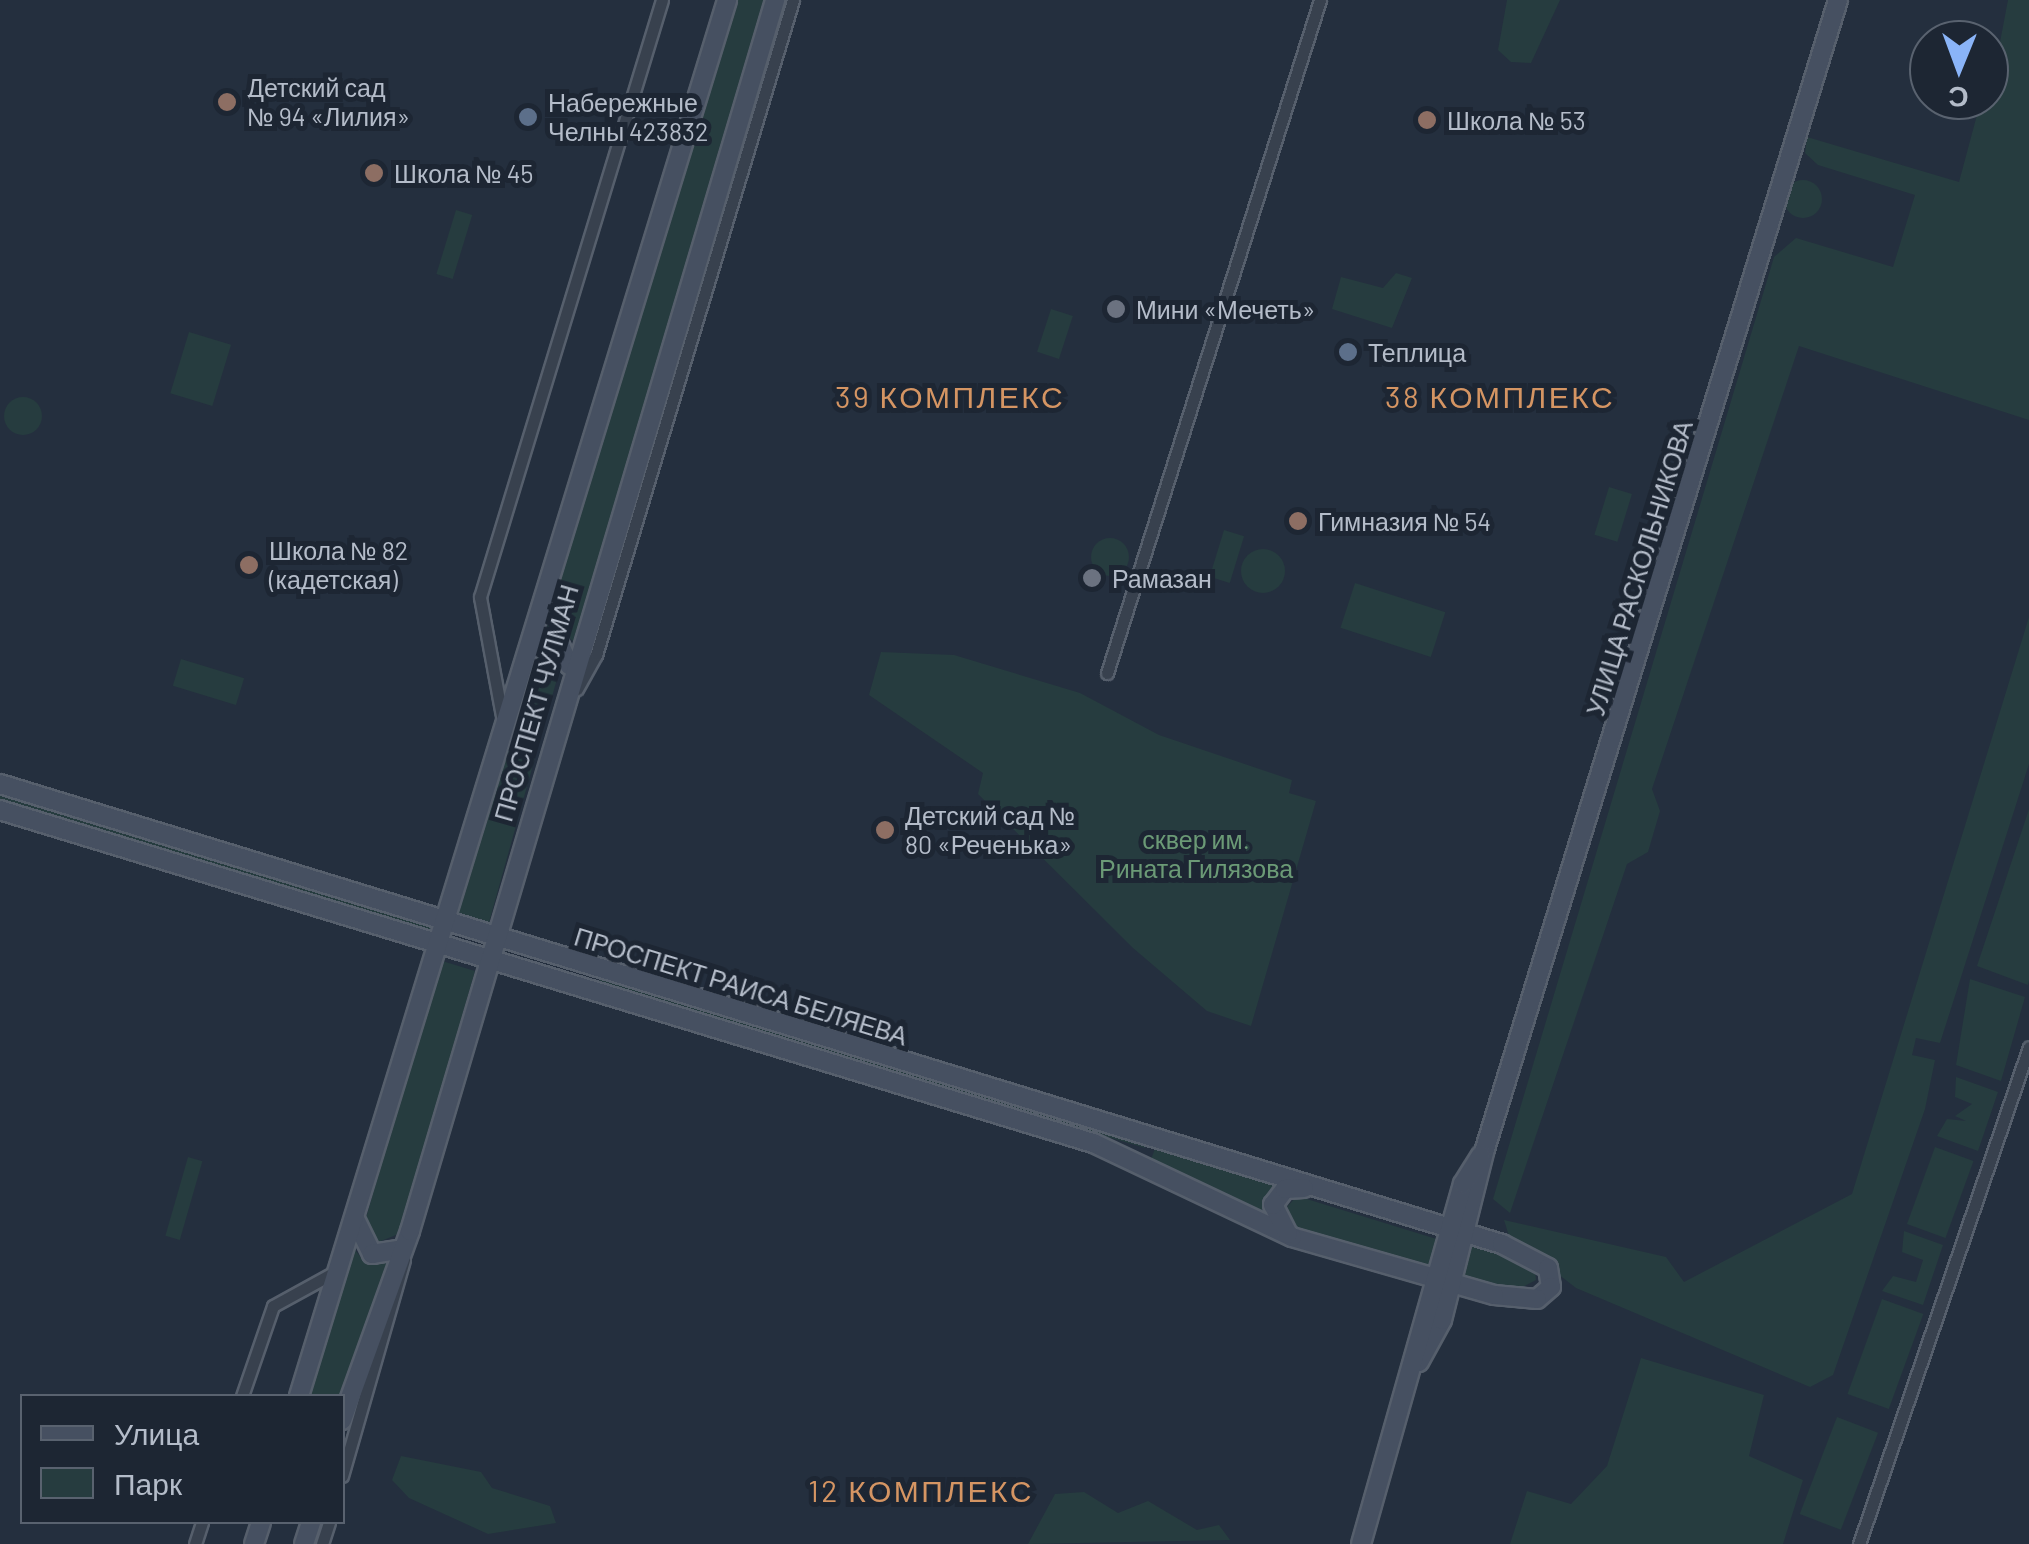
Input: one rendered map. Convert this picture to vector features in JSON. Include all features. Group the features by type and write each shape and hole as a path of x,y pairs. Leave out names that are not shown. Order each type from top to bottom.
{"street":[{"path":"502,725 480,597 662,0"},
{"name":"ПРОСПЕКТ ЧУЛМАН","path":"300,1394 727,0"},
{"name":"ПРОСПЕКТ ЧУЛМАН","path":"345,1412 403,1249 569,676 776,0"},
{"path":"555,728 596,655 793,0"},
{"path":"1106,673 1320,0"},
{"name":"УЛИЦА РАСКОЛЬНИКОВА","path":"1361,1544 1838,0"},
{"path":"529,649 557,639 569,676"},
{"name":"ПРОСПЕКТ РАИСА БЕЛЯЕВА","path":"0,784 1459,1232 1544,1265 1551,1287 1536,1299 1443,1281 1292,1237 1134,1162 434,948 0,810"},
{"path":"595,997 590,982 607,970"},
{"path":"1859,1544 2029,1047"},
{"path":"1134,1162 1150,1154 1147,1137"},
{"path":"1292,1237 1275,1222 1273,1205 1285,1189 1309,1187"},
{"path":"345,1466 405,1275 403,1249 372,1254 355,1219"},
{"path":"243,1394 274,1306 337,1271"}],"green space":[{"path":"734,0 769,0 574,642 562,632 540,634"},
{"path":"1507,0 1560,0 1531,63 1511,62 1498,50"},
{"path":"2008,0 2029,0 2029,420 1799,346 1652,789 1660,811 1648,852 1627,864 1510,1213 1493,1199 1774,257 1796,238 1893,267 1915,195 1818,165 1805,153 1807,137 1959,182 1976,120 2009,120 2009,20 2004,20"},
{"path":"1803,180 1816,186 1822,199 1816,212 1803,218 1790,212 1784,199 1790,186"},
{"path":"456,210 472,215 453,279 436,274"},
{"path":"1396,273 1412,278 1392,328 1332,309 1341,277 1383,288"},
{"path":"1051,309 1073,316 1059,359 1037,352"},
{"path":"189,332 231,345 212,406 170,393"},
{"path":"23,397 36,403 42,416 36,429 23,435 10,429 4,416 10,403"},
{"path":"1609,487 1632,494 1617,542 1594,535"},
{"path":"1224,530 1244,536 1230,583 1210,577"},
{"path":"1110,538 1123,544 1129,557 1123,570 1110,576 1097,570 1091,557 1097,544"},
{"path":"1263,549 1279,555 1285,571 1279,587 1263,593 1247,587 1241,571 1247,555"},
{"path":"1355,583 1445,612 1431,657 1340,628"},
{"path":"2029,617 2029,764 1940,1043 1916,1038 1912,1055 1935,1060 1925,1109 1833,1375 1810,1387 1576,1288 1509,1236 1504,1220 1666,1257 1684,1282 1852,1194"},
{"path":"551,645 562,661 488,926 455,915 534,654"},
{"name":"сквер им. Рината Гилязова","path":"881,652 954,655 1080,693 1159,735 1292,780 1289,793 1316,801 1251,1026 1207,1011 1133,948 978,794 983,773 869,695"},
{"path":"181,659 244,678 236,705 173,686"},
{"path":"0,790 433,922 430,932 0,800"},
{"path":"2029,809 2029,981 2028,985 1977,966"},
{"path":"439,960 475,971 401,1233 371,1245 364,1225"},
{"path":"602,979 1143,1141 1145,1148 594,984"},
{"path":"1970,979 2025,997 2001,1081 1956,1065"},
{"path":"1956,1077 1998,1092 1978,1151 1937,1136 1947,1119 1966,1121 1955,1116 1972,1104 1955,1097"},
{"path":"1156,1146 1283,1187 1269,1223 1150,1162"},
{"path":"1935,1147 1974,1161 1945,1238 1907,1224"},
{"path":"188,1157 202,1161 180,1240 165,1236"},
{"path":"1297,1196 1443,1241 1434,1270 1292,1228 1285,1209"},
{"path":"1904,1231 1943,1245 1923,1305 1882,1291 1893,1276 1916,1282 1923,1260 1902,1252"},
{"path":"1470,1240 1504,1249 1535,1270 1536,1280 1519,1289 1459,1276"},
{"path":"352,1246 362,1259 389,1262 343,1394 307,1394"},
{"path":"1882,1299 1923,1314 1889,1409 1847,1394"},
{"path":"1641,1358 1764,1395 1749,1456 1803,1480 1783,1544 1510,1544 1527,1491 1571,1504 1607,1466"},
{"path":"1837,1417 1878,1433 1841,1530 1800,1514"},
{"path":"401,1456 481,1472 492,1488 550,1506 556,1523 488,1534 409,1498 392,1480"},
{"path":"1084,1492 1118,1513 1148,1501 1197,1530 1219,1525 1230,1540 1028,1544 1055,1494"}],"place":[{"name":"Детский сад № 94 «Лилия»","path":"227,102"},
{"name":"Набережные Челны 423832","path":"528,117"},
{"name":"Школа № 53","path":"1427,120"},
{"name":"Школа № 45","path":"374,173"},
{"name":"Мини «Мечеть»","path":"1116,309"},
{"name":"Теплица","path":"1348,352"},
{"name":"Гимназия № 54","path":"1298,521"},
{"name":"Школа № 82 (кадетская)","path":"249,565"},
{"name":"Рамазан","path":"1092,578"},
{"name":"Детский сад № 80 «Реченька»","path":"885,830"}],"district":[{"name":"39 КОМПЛЕКС","path":"950,396"},
{"name":"38 КОМПЛЕКС","path":"1500,396"},
{"name":"12 КОМПЛЕКС","path":"921,1490"}]}
